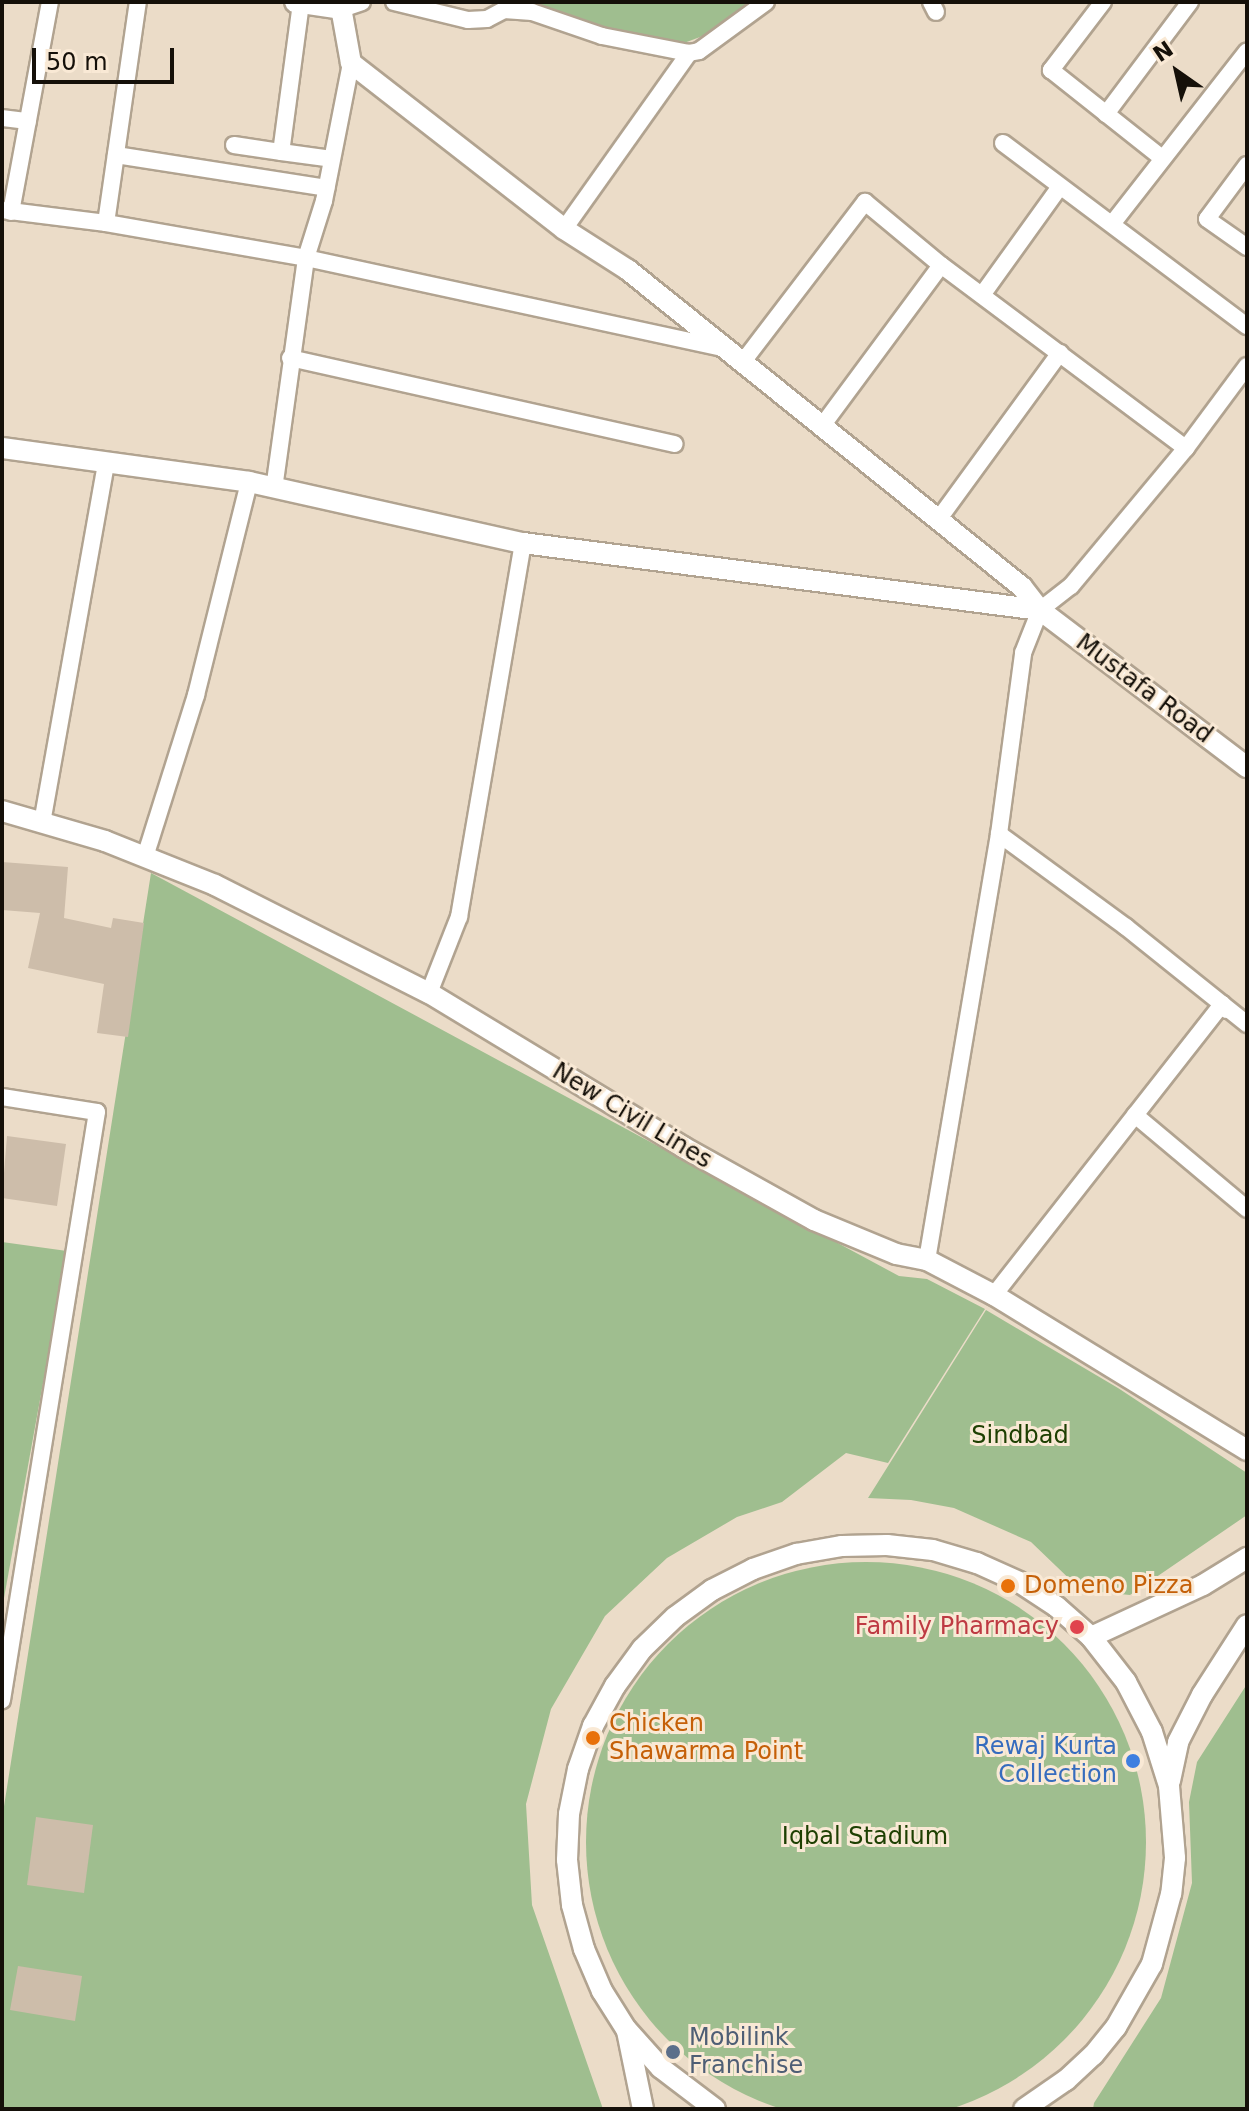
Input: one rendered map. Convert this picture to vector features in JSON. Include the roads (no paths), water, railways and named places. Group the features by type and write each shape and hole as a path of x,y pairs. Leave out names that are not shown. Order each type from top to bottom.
{"street":[{"path":"50,2 28,121 6,211 106,223 306,258 723,348"},
{"path":"106,223 138,2"},
{"path":"295,2 341,6 362,2"},
{"path":"394,2 468,20 487,19 504,10 532,12 602,36 689,53 699,51 766,2"},
{"path":"1103,2 1051,70 1162,158"},
{"path":"1106,114 1190,2"},
{"path":"281,152 301,3"},
{"path":"274,489 306,258 326,188 351,63 341,6"},
{"path":"1112,224 1247,51"},
{"path":"564,229 689,53"},
{"name":"Mustafa Road","path":"351,63 564,229 628,270 1022,587 1040,610 1247,767"},
{"path":"2,118 28,121"},
{"path":"1003,143 1247,326"},
{"path":"234,145 332,159"},
{"path":"116,155 326,188"},
{"path":"1247,165 1207,219 1247,247"},
{"path":"982,295 1059,188"},
{"path":"742,363 865,202 941,265 1186,448"},
{"path":"822,426 941,265"},
{"path":"938,520 1060,353"},
{"path":"290,358 674,444"},
{"path":"927,1260 999,834 1023,653 1040,610 1071,586 1186,448 1240,390 1247,366"},
{"path":"2,448 249,482 523,543 1040,610"},
{"path":"42,823 106,463"},
{"path":"145,857 196,695 249,482"},
{"path":"429,993 459,917 523,543"},
{"name":"New Civil Lines","path":"2,811 145,857 215,885 429,993 683,1147 814,1220 896,1254 927,1260 994,1295 1247,1450"},
{"path":"999,834 1126,927 1247,1024"},
{"path":"994,1295 1224,1007"},
{"path":"2,1097 97,1112 2,1700"},
{"path":"1135,1115 1247,1209"},
{"path":"715,2109 661,2068 626,2029 602,1991 584,1949 572,1905 567,1860 569,1814 578,1769 600,1712 642,1649 675,1617 712,1590 753,1569 796,1554 842,1546 887,1545 933,1550 977,1563 1019,1582 1057,1607 1091,1637 1126,1682 1152,1732 1169,1786 1175,1858 1171,1894 1152,1964 1116,2027 1093,2055 1066,2080 1024,2109"},
{"path":"1091,1637 1203,1585 1247,1558"},
{"path":"1169,1786 1178,1742 1202,1695 1247,1625"},
{"path":"626,2029 643,2109"}],"place":[{"name":"Domeno Pizza","path":"1008,1586"},
{"name":"Family Pharmacy","path":"1077,1627"},
{"name":"Chicken Shawarma Point","path":"593,1738"},
{"name":"Rewaj Kurta Collection","path":"1133,1761"},
{"name":"Mobilink Franchise","path":"673,2052"}],"park label":[{"name":"Sindbad","path":"1020,1436"},
{"name":"Iqbal Stadium","path":"865,1837"}]}
